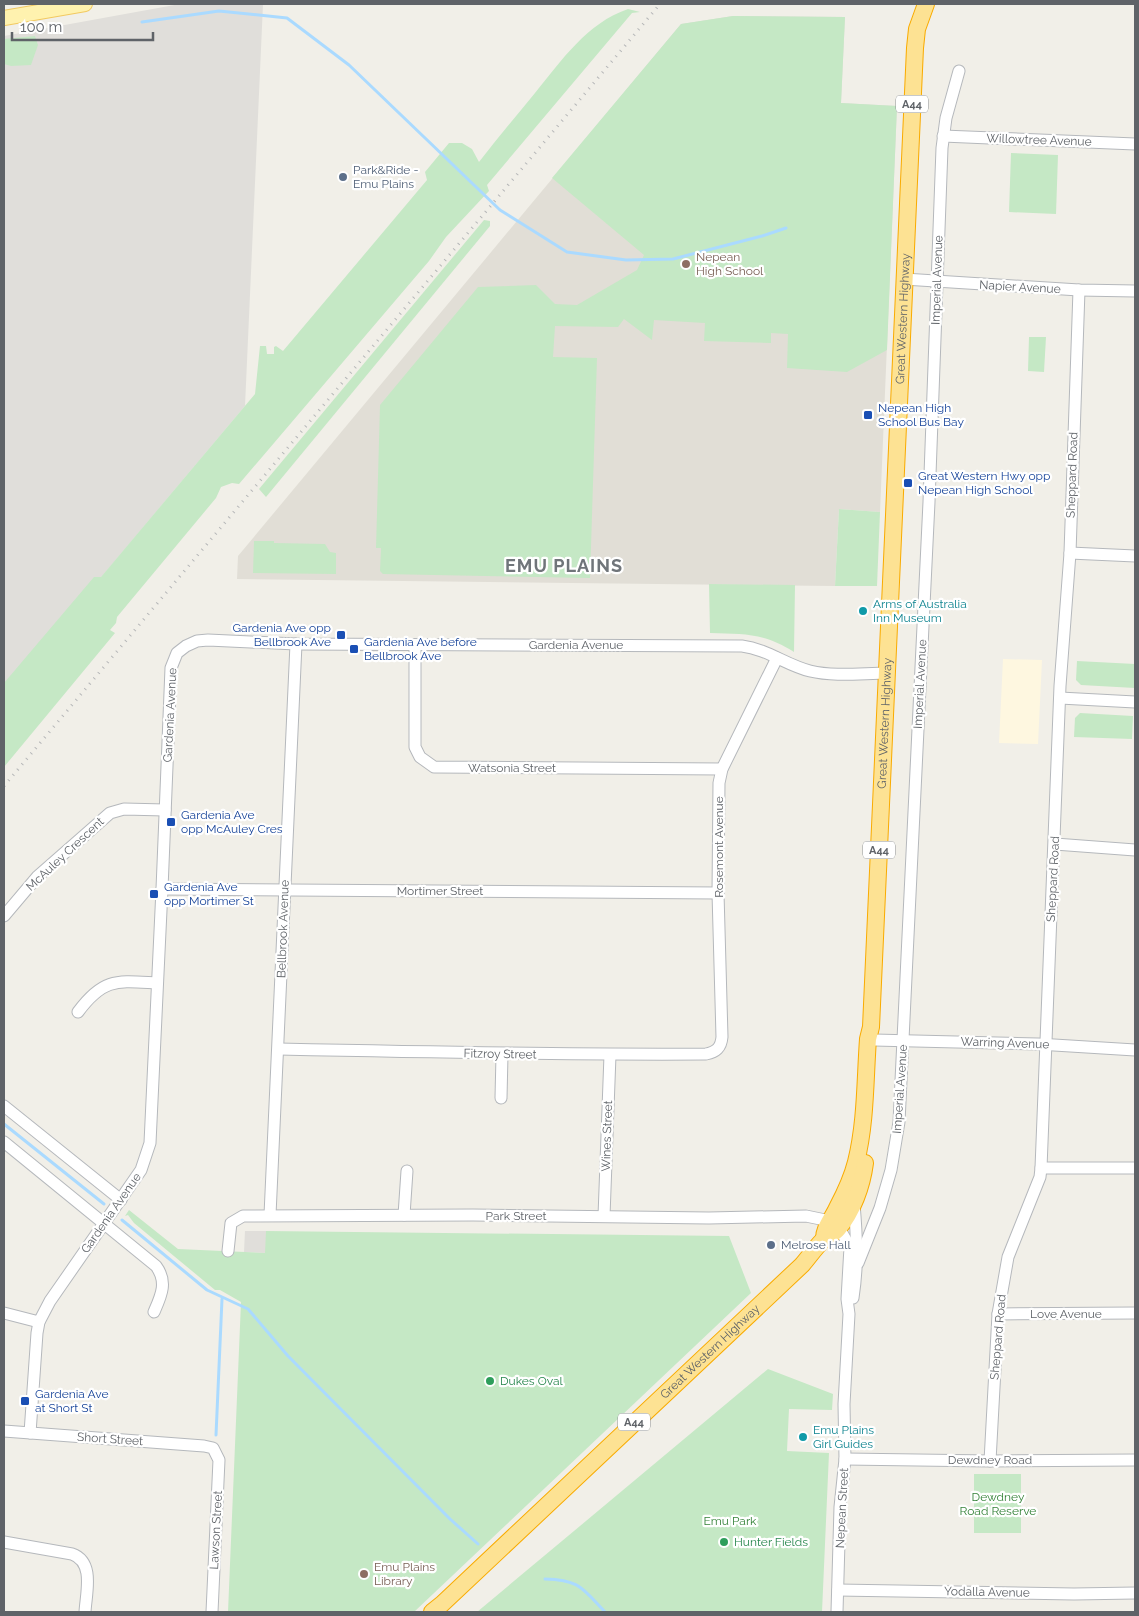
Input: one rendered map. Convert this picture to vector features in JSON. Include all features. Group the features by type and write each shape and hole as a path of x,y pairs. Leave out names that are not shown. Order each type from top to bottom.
{"highway":[{"name":"Great Western Highway","path":"834,1225 854,1203 864,1172 871,1116 904,279 915,48 923,4"},
{"name":"Great Western Highway","path":"436,1610 802,1264 824,1239 830,1236 856,1161 863,1121 868,1039 873,1033"}],"main road":[{"path":"4,18 44,7 85,4"}],"street":[{"name":"Imperial Avenue","path":"858,1263 880,1208 891,1170 899,1122 928,512 943,136 959,71"},
{"name":"Willowtree Avenue","path":"943,136 1135,144"},
{"name":"Napier Avenue","path":"904,279 1079,290 1135,291"},
{"name":"Sheppard Road","path":"990,1461 998,1314 1008,1257 1040,1177 1041,1168 1060,698 1070,553 1079,290"},
{"path":"1070,553 1135,556"},
{"name":"Gardenia Avenue","path":"30,1433 39,1322 50,1301 141,1170 150,1143 171,668 178,653 191,643 208,640 296,644 742,646 759,649 804,669 820,673 888,673"},
{"name":"Bellbrook Avenue","path":"270,1215 296,644"},
{"name":"Watsonia Street","path":"415,645 415,747 420,757 434,767 722,769"},
{"name":"Rosemont Avenue","path":"719,1048 722,1037 718,893 719,783 722,769 777,658"},
{"path":"1060,698 1135,702"},
{"name":"McAuley Crescent","path":"4,916 37,877 110,813 124,809 164,810"},
{"path":"1055,844 1135,850"},
{"name":"Mortimer Street","path":"162,889 718,893"},
{"path":"78,1012 88,1000 108,984 118,981 157,982"},
{"name":"Warring Avenue","path":"873,1033 903,1040 1045,1044 1135,1050"},
{"name":"Fitzroy Street","path":"279,1049 610,1055 706,1054 719,1048"},
{"path":"501,1098 502,1054"},
{"name":"Wines Street","path":"604,1216 610,1055"},
{"path":"4,1106 121,1200"},
{"path":"4,1144 152,1261 159,1269 163,1285 154,1312"},
{"path":"1041,1168 1135,1168"},
{"path":"404,1215 407,1171"},
{"name":"Nepean Street","path":"849,1314 853,1301 858,1263 854,1203"},
{"name":"Park Street","path":"228,1251 229,1230 234,1220 243,1216 404,1215 709,1218 806,1216 834,1225"},
{"name":"Nepean Street","path":"834,1225 842,1233 850,1247 847,1299 849,1314 844,1404 845,1459 840,1507 837,1612"},
{"path":"4,1313 39,1322"},
{"name":"Love Avenue","path":"998,1314 1135,1314"},
{"name":"Short Street","path":"4,1431 210,1446 215,1450"},
{"name":"Lawson Street","path":"212,1612 219,1460 215,1450"},
{"name":"Dewdney Road","path":"845,1459 1135,1460"},
{"path":"4,1542 72,1554 82,1559 86,1564 87,1573 85,1612"},
{"name":"Yodalla Avenue","path":"838,1590 1074,1594 1135,1593"}],"shaded area":[{"path":"180,4 263,4 245,406 4,693 4,36"},
{"name":"Nepean High School","path":"733,16 845,17 841,103 897,106 880,512 839,509 835,586 237,579 238,556 681,24"},
{"path":"1003,659 1042,660 1038,744 999,743"},
{"path":"245,1231 266,1231 266,1253 244,1252"}],"green space":[{"path":"628,9 640,12 632,13 487,185 489,191 446,237 429,261 239,484 232,483 221,487 216,498 117,617 116,623 110,630 115,633 4,767 4,683 94,577 101,577 255,394 260,346 266,346 267,354 274,354 274,347 276,346 283,351 427,180 425,172 449,143 462,143 472,149 479,162 576,44 600,23"},
{"path":"733,16 845,17 841,103 897,106 887,350 847,372 787,368 788,334 771,333 771,343 704,341 705,323 654,320 652,340 624,319 618,327 555,326 553,357 597,358 590,578 383,574 380,571 381,548 376,548 380,405 478,287 536,285 555,304 577,305 637,270 644,255 552,178 681,24"},
{"path":"35,36 38,45 31,65 11,66 4,64 4,39"},
{"path":"1011,153 1058,155 1056,214 1009,212"},
{"path":"484,220 490,221 490,226 266,497 259,489"},
{"path":"1029,337 1046,337 1044,372 1028,371"},
{"path":"839,509 880,512 877,586 835,586"},
{"path":"254,541 325,544 330,552 336,553 336,574 253,573"},
{"path":"709,584 795,585 794,652 763,638 744,634 710,633"},
{"path":"1077,661 1135,664 1135,688 1081,685 1076,680"},
{"path":"1080,713 1133,716 1132,739 1074,737 1075,718"},
{"path":"129,1210 178,1249 265,1253 266,1231 729,1236 751,1293 414,1612 228,1612 241,1302 220,1290 215,1290 134,1223 128,1215 125,1216"},
{"name":"Emu Park","path":"768,1369 833,1394 832,1410 789,1409 787,1451 829,1453 822,1612 477,1612"},
{"name":"Dewdney Road Reserve","path":"974,1474 1021,1474 1021,1533 974,1533"}],"waterway":[{"path":"142,22 219,11 287,18 349,65 500,210 567,252 626,260 673,259 786,228"},
{"path":"4,1124 104,1204"},
{"path":"122,1220 207,1290 248,1309 288,1356 450,1519 478,1544"},
{"path":"216,1435 222,1299"},
{"path":"545,1579 566,1581 580,1587 605,1612"}],"railway":[{"path":"4,786 660,4"}],"place":[{"name":"Park&Ride - Emu Plains","path":"343,177"},
{"name":"Nepean High School","path":"686,264"},
{"name":"Nepean High School Bus Bay","path":"868,415"},
{"name":"Great Western Hwy opp Nepean High School","path":"908,483"},
{"name":"Arms of Australia Inn Museum","path":"863,611"},
{"name":"Gardenia Ave opp Bellbrook Ave","path":"341,635"},
{"name":"Gardenia Ave before Bellbrook Ave","path":"354,649"},
{"name":"Gardenia Ave opp McAuley Cres","path":"171,822"},
{"name":"Gardenia Ave opp Mortimer St","path":"154,894"},
{"name":"Melrose Hall","path":"771,1245"},
{"name":"Dukes Oval","path":"490,1381"},
{"name":"Gardenia Ave at Short St","path":"25,1401"},
{"name":"Emu Plains Girl Guides","path":"803,1437"},
{"name":"Hunter Fields","path":"724,1542"},
{"name":"Emu Plains Library","path":"364,1574"}],"district":[{"name":"EMU PLAINS","path":"564,565"}]}
